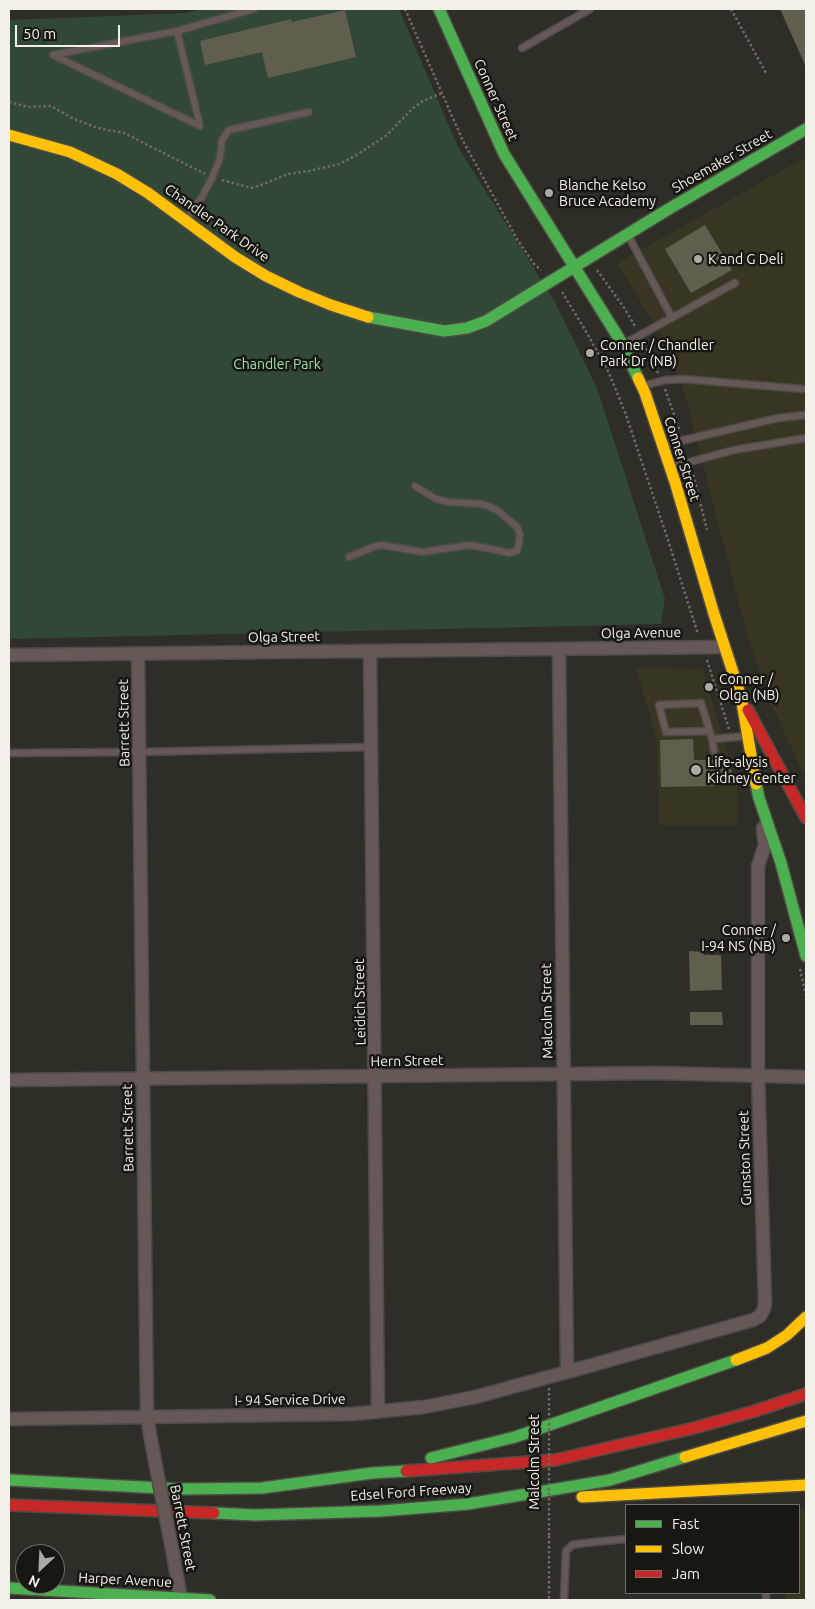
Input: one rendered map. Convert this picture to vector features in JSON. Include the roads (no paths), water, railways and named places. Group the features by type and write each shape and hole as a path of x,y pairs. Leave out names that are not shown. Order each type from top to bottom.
{"main road":[{"name":"Conner Street","path":"439,9 504,154 575,266 622,345 642,387 670,468 741,697 759,798 781,863 806,956"},
{"name":"Shoemaker Street","path":"575,266 806,129"},
{"name":"Chandler Park Drive","path":"9,135 90,160 148,193 235,257 266,276 299,292 356,313 444,331 467,328 486,321 575,266"},
{"path":"741,697 806,818"},
{"path":"372,1473 515,1437 754,1354 787,1335 806,1317"},
{"name":"Edsel Ford Freeway","path":"9,1480 180,1489 262,1488 372,1473 555,1460 694,1428 806,1394"},
{"name":"Edsel Ford Freeway","path":"9,1505 255,1515 381,1511 468,1504 610,1480 806,1421"},
{"path":"468,1504 806,1485"},
{"name":"Harper Avenue","path":"9,1588 210,1600"}],"street":[{"name":"Olga Avenue","path":"559,649 724,646"},
{"name":"Olga Street","path":"9,655 559,649"},
{"name":"Malcolm Street","path":"559,649 567,1372"},
{"name":"Leidich Street","path":"370,651 376,1076 374,1086 378,1412"},
{"name":"Barrett Street","path":"138,654 147,1417 181,1599"},
{"name":"Gunston Street","path":"567,1372 754,1320 762,1312 765,1302 758,1075 758,866 765,845 759,798"},
{"name":"Hern Street","path":"9,1080 657,1073 806,1077"},
{"name":"I- 94 Service Drive","path":"9,1419 352,1414 378,1412 424,1407 475,1397 567,1372"}],"lane":[{"path":"177,31 200,126 53,55 177,31 254,9"},
{"path":"522,48 590,9"},
{"path":"185,221 202,197 212,178 220,158 222,140 229,130 309,112"},
{"path":"627,234 672,318"},
{"path":"622,345 735,283"},
{"path":"642,387 665,380 683,379 803,389"},
{"path":"662,445 770,419 806,415"},
{"path":"670,468 734,450 806,438"},
{"path":"349,557 381,545 422,552 470,545 508,553 517,551 520,543 520,534 517,527 498,510 483,504 448,502 436,499 415,486"},
{"path":"709,731 666,732 660,705 701,703 712,739 714,751"},
{"path":"712,739 748,736"},
{"path":"9,752 139,752 372,747"},
{"path":"564,1600 566,1551 572,1545 625,1539"}],"place":[{"name":"Blanche Kelso Bruce Academy","path":"549,193"},
{"name":"K and G Deli","path":"698,259"},
{"name":"Conner / Chandler Park Dr (NB)","path":"590,353"},
{"name":"Conner / Olga (NB)","path":"709,687"},
{"name":"Life-alysis Kidney Center","path":"696,770"},
{"name":"Conner / I-94 NS (NB)","path":"786,938"}],"park label":[{"name":"Chandler Park","path":"277,364"}]}
